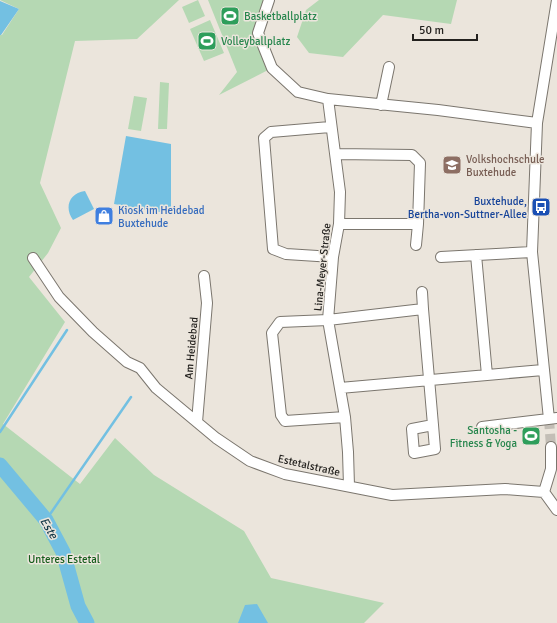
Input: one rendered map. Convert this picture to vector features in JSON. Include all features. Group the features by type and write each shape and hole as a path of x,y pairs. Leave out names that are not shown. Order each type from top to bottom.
{"street":[{"path":"269,0 258,33 272,68 298,92 328,99 438,110 537,123"},
{"path":"482,426 553,419 543,370 532,252 537,123 557,0"},
{"path":"381,105 389,67"},
{"name":"Lina-Meyer-Straße","path":"328,99 330,127 337,154 340,192 339,224 333,257 328,320 345,417 349,486"},
{"path":"330,127 271,132 264,138 273,249 286,254 333,257"},
{"path":"337,154 412,155 420,164 416,245"},
{"path":"339,224 418,224"},
{"path":"440,257 532,252"},
{"path":"476,255 487,375"},
{"name":"Estetalstraße","path":"33,258 59,297 93,332 127,362 140,368 156,388 216,438 250,461 285,474 392,496 505,489 544,492"},
{"name":"Am Heidebad","path":"197,422 207,303 204,276"},
{"path":"422,292 433,425"},
{"path":"345,417 285,421 281,415 272,333 280,322 328,320 423,309"},
{"path":"340,388 543,370"},
{"path":"550,447 551,469 544,492 557,510"}],"green space":[{"name":"Unteres Estetal","path":"0,0 179,0 137,39 75,41 40,183 61,228 48,253 29,277 65,322 3,424 80,484 115,438 154,475 244,531 271,578 384,603 364,623 0,623 0,35 2,35 19,9"},
{"path":"198,0 205,16 189,23 182,7"},
{"path":"208,0 269,0 258,33 272,68 219,95 237,72"},
{"path":"319,0 457,0 451,24 383,15 343,57 309,53 297,37 306,10"},
{"name":"Volleyballplatz","path":"210,20 224,53 204,61 190,29"},
{"path":"160,82 169,83 167,129 158,129"},
{"path":"134,96 147,98 141,131 128,129"}],"water":[{"path":"0,1 19,9 1,35 0,35"},
{"path":"126,136 171,144 171,214 114,204"},
{"path":"85,191 94,209 73,220 69,211 70,202 75,195"},
{"path":"257,604 268,623 238,623 245,605"}],"waterway":[{"path":"0,432 67,330"},
{"path":"46,520 131,397"},
{"name":"Este","path":"0,465 46,520 63,552 78,606 87,623"}],"tunnel":[{"path":"549,419 551,447"}],"place":[{"name":"Basketballplatz","path":"230,16"},
{"name":"Volleyballplatz","path":"207,41"},
{"name":"Volkshochschule Buxtehude","path":"452,165"},
{"name":"Buxtehude, Bertha-von-Suttner-Allee","path":"541,207"},
{"name":"Kiosk im Heidebad Buxtehude","path":"104,216"},
{"name":"Santosha - Fitness & Yoga","path":"531,436"}]}
